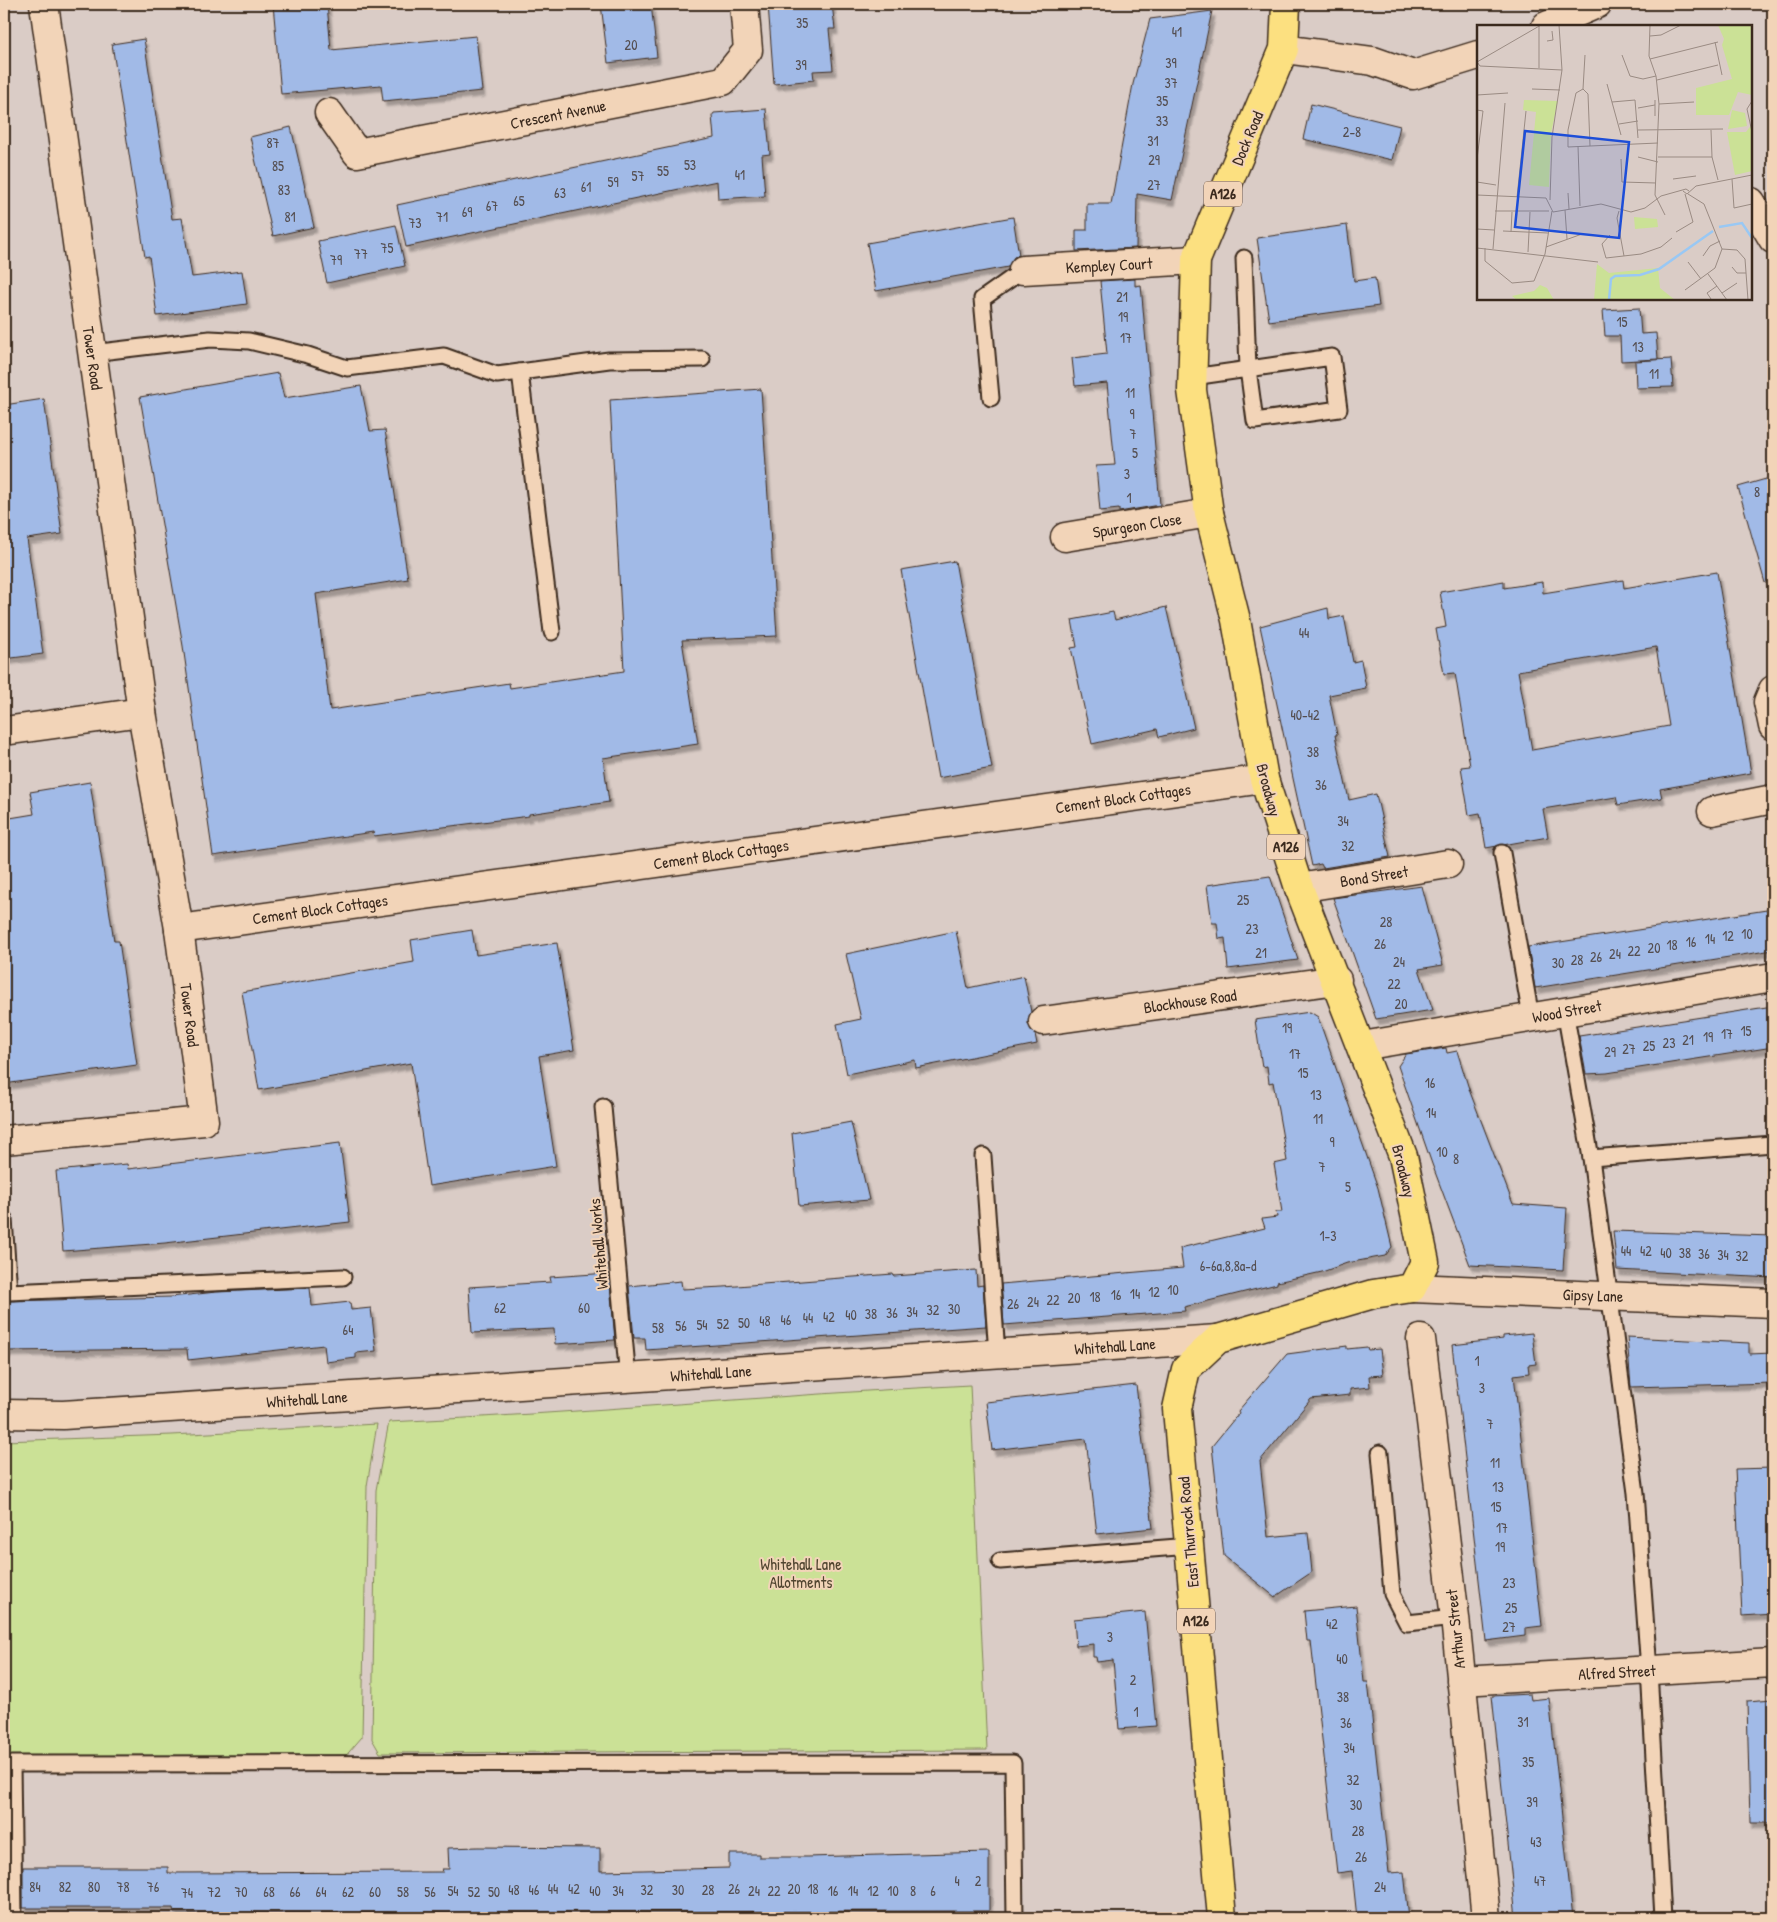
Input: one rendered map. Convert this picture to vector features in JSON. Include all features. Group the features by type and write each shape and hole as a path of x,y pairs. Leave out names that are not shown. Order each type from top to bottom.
{"main road":[{"name":"Dock Road","path":"1192,384 1196,260 1284,49 1286,4"},
{"name":"Broadway","path":"1192,384 1209,513 1236,620 1264,779 1300,888 1337,980 1403,1156 1424,1262 1412,1288"},
{"name":"Whitehall Lane","path":"1218,1339 1372,1294 1412,1288"},
{"name":"East Thurrock Road","path":"1218,1339 1186,1369 1178,1409 1222,1918"}],"street":[{"name":"Tower Road","path":"4,1140 204,1121 178,929 142,712 44,4"},
{"name":"Crescent Avenue","path":"329,113 357,153 723,81 748,50 744,4"},
{"path":"1548,25 1591,5"},
{"path":"1284,49 1373,61 1413,75 1477,55"},
{"path":"1752,204 1773,240"},
{"name":"Kempley Court","path":"1023,270 1196,260"},
{"name":"Spurgeon Close","path":"1065,537 1209,513"},
{"path":"1773,690 1768,702 1773,726"},
{"path":"4,731 142,712"},
{"name":"Cement Block Cottages","path":"178,929 1264,779"},
{"path":"1712,811 1773,799"},
{"name":"Bond Street","path":"1300,888 1448,864"},
{"name":"Wood Street","path":"1362,1046 1773,976"},
{"name":"Blockhouse Road","path":"1043,1020 1337,980"},
{"name":"Gipsy Lane","path":"1412,1288 1773,1303"},
{"name":"Whitehall Lane","path":"4,1414 62,1415 1218,1339"},
{"name":"Arthur Street","path":"1421,1339 1455,1618 1486,1918"},
{"name":"Alfred Street","path":"1461,1681 1773,1663"}],"lane":[{"path":"1192,384 1248,369 1332,357 1339,409 1255,421 1248,369 1244,258"},
{"path":"990,398 982,299 1023,270"},
{"path":"92,353 210,339 249,341 308,355 347,368 444,356 497,375 609,360 702,359"},
{"path":"520,372 552,632"},
{"path":"1502,853 1532,1017"},
{"path":"1565,1012 1592,1158 1636,1493 1649,1670 1663,1918"},
{"name":"Whitehall Works","path":"603,1107 628,1379"},
{"path":"1592,1158 1773,1144"},
{"path":"983,1156 997,1354"},
{"path":"4,1220 10,1292 343,1277"},
{"path":"1380,1453 1392,1594 1407,1623 1455,1618"},
{"path":"1000,1561 1190,1546"},
{"path":"14,1918 8,1764 1013,1763 1015,1918"}],"green space":[{"name":"Whitehall Lane Allotments","path":"970,1385 987,1750 380,1753 372,1739 376,1490 389,1422"},
{"path":"377,1424 367,1486 362,1737 343,1759 4,1757 4,1441 172,1435"}],"building":[{"path":"273,4 327,4 331,50 476,36 482,91 383,101 381,85 281,94"},
{"path":"601,4 651,4 657,57 608,63"},
{"path":"768,4 832,4 835,29 829,29 833,70 813,71 814,80 774,84"},
{"path":"1212,11 1172,200 1137,194 1136,248 1076,251 1076,230 1087,230 1087,204 1111,204 1133,84 1150,19"},
{"path":"144,39 172,219 182,218 192,277 242,271 247,304 157,316 149,256 145,257 112,44"},
{"path":"1311,104 1400,126 1392,160 1303,139"},
{"path":"766,109 770,154 762,155 765,196 718,199 717,181 406,247 397,205 714,138 712,116 714,113"},
{"path":"291,127 314,227 273,236 250,137"},
{"path":"1013,217 1019,255 1014,257 1008,267 876,291 867,243"},
{"path":"396,225 405,266 327,283 318,241"},
{"path":"1347,225 1354,281 1375,278 1379,306 1269,321 1257,238"},
{"path":"1135,279 1135,286 1141,285 1160,505 1119,512 1119,509 1100,511 1096,466 1115,465 1107,383 1075,386 1072,358 1107,354 1100,281"},
{"path":"1639,308 1641,334 1656,333 1658,359 1621,361 1620,336 1605,336 1603,310"},
{"path":"1671,359 1673,387 1636,388 1635,361"},
{"path":"278,373 284,398 361,386 370,431 385,430 408,579 316,594 330,710 509,683 510,688 624,671 610,400 761,389 777,636 682,640 698,744 603,758 609,802 529,814 529,816 374,836 373,832 213,856 183,646 140,397"},
{"path":"44,399 62,534 27,539 43,654 4,659 4,405"},
{"path":"1773,477 1773,582 1765,583 1738,487"},
{"path":"955,561 992,768 938,778 901,570"},
{"path":"1717,572 1751,773 1660,789 1662,798 1618,805 1616,797 1543,809 1548,837 1486,848 1480,813 1469,815 1461,767 1470,766 1455,673 1444,674 1436,629 1446,627 1440,592 1504,581 1504,588 1542,582 1543,593 1623,580 1624,588","holes":["1656,647 1669,726 1532,750 1518,671"]},
{"path":"1166,607 1194,728 1159,737 1157,729 1092,744 1071,648 1077,647 1072,620 1113,612 1115,620"},
{"path":"1328,608 1329,619 1344,616 1353,662 1361,660 1366,688 1329,695 1337,735 1335,735 1349,800 1376,794 1390,857 1323,868 1321,864 1312,866 1260,626"},
{"path":"90,782 114,941 119,941 137,1065 4,1084 4,819 34,814 30,792"},
{"path":"1270,876 1298,960 1228,969 1225,938 1219,939 1217,923 1212,923 1207,885"},
{"path":"1422,886 1443,965 1419,969 1433,1010 1376,1019 1333,898"},
{"path":"1773,909 1773,950 1535,988 1528,947"},
{"path":"472,930 476,955 557,943 574,1050 539,1056 556,1166 429,1186 411,1063 259,1090 242,992 414,962 411,940"},
{"path":"956,931 968,988 1024,976 1031,1012 1028,1024 1035,1034 1037,1044 916,1068 915,1060 847,1074 837,1024 861,1019 846,954"},
{"path":"1773,1006 1773,1047 1607,1073 1586,1074 1579,1036"},
{"path":"1310,1012 1318,1017 1378,1188 1392,1247 1385,1256 1347,1263 1322,1272 1184,1307 1185,1311 1004,1325 1001,1284 1183,1268 1180,1248 1265,1228 1262,1219 1277,1217 1276,1212 1282,1212 1274,1164 1287,1161 1273,1082 1269,1083 1267,1066 1262,1067 1255,1020"},
{"path":"1446,1048 1447,1053 1457,1051 1470,1092 1513,1204 1567,1208 1563,1270 1470,1265 1398,1066 1406,1054"},
{"path":"851,1122 869,1200 799,1206 792,1133"},
{"path":"340,1143 350,1222 165,1243 63,1251 56,1171 127,1164 128,1169"},
{"path":"1613,1231 1773,1236 1773,1278 1617,1270"},
{"path":"976,1270 977,1286 983,1285 986,1326 646,1350 645,1338 634,1338 629,1286 681,1281 682,1289"},
{"path":"609,1273 615,1340 555,1344 554,1329 472,1333 469,1287 551,1282 550,1277"},
{"path":"310,1288 312,1306 350,1302 351,1310 371,1308 376,1351 356,1353 356,1358 326,1362 324,1345 188,1360 187,1349 4,1351 4,1300 171,1297 216,1292"},
{"path":"1532,1333 1536,1364 1528,1365 1529,1373 1514,1375 1542,1626 1525,1628 1525,1636 1486,1641 1452,1345 1503,1339 1503,1336"},
{"path":"1627,1337 1749,1343 1749,1354 1773,1353 1773,1383 1631,1387"},
{"path":"1347,1346 1347,1349 1367,1347 1368,1350 1380,1349 1383,1375 1369,1376 1370,1387 1350,1389 1350,1395 1311,1399 1260,1461 1268,1537 1308,1533 1312,1572 1275,1597 1224,1556 1212,1446 1239,1413 1238,1411 1287,1354"},
{"path":"1136,1385 1153,1528 1097,1534 1086,1439 992,1450 986,1402"},
{"path":"1773,1468 1773,1614 1742,1616 1735,1469"},
{"path":"1356,1606 1364,1682 1368,1682 1389,1873 1404,1872 1409,1918 1357,1918 1352,1871 1337,1873 1311,1641 1307,1641 1304,1611"},
{"path":"1145,1612 1156,1726 1119,1729 1113,1660 1097,1662 1096,1657 1093,1657 1093,1644 1076,1646 1074,1619"},
{"path":"1530,1694 1531,1700 1549,1698 1573,1918 1516,1918 1492,1696"},
{"path":"1773,1699 1773,1823 1750,1823 1747,1701"},
{"path":"448,1848 600,1848 600,1871 729,1868 729,1854 759,1854 759,1857 807,1857 989,1852 989,1911 174,1913 173,1908 23,1908 23,1867 168,1867 168,1873 443,1872 442,1869 449,1869"}]}
